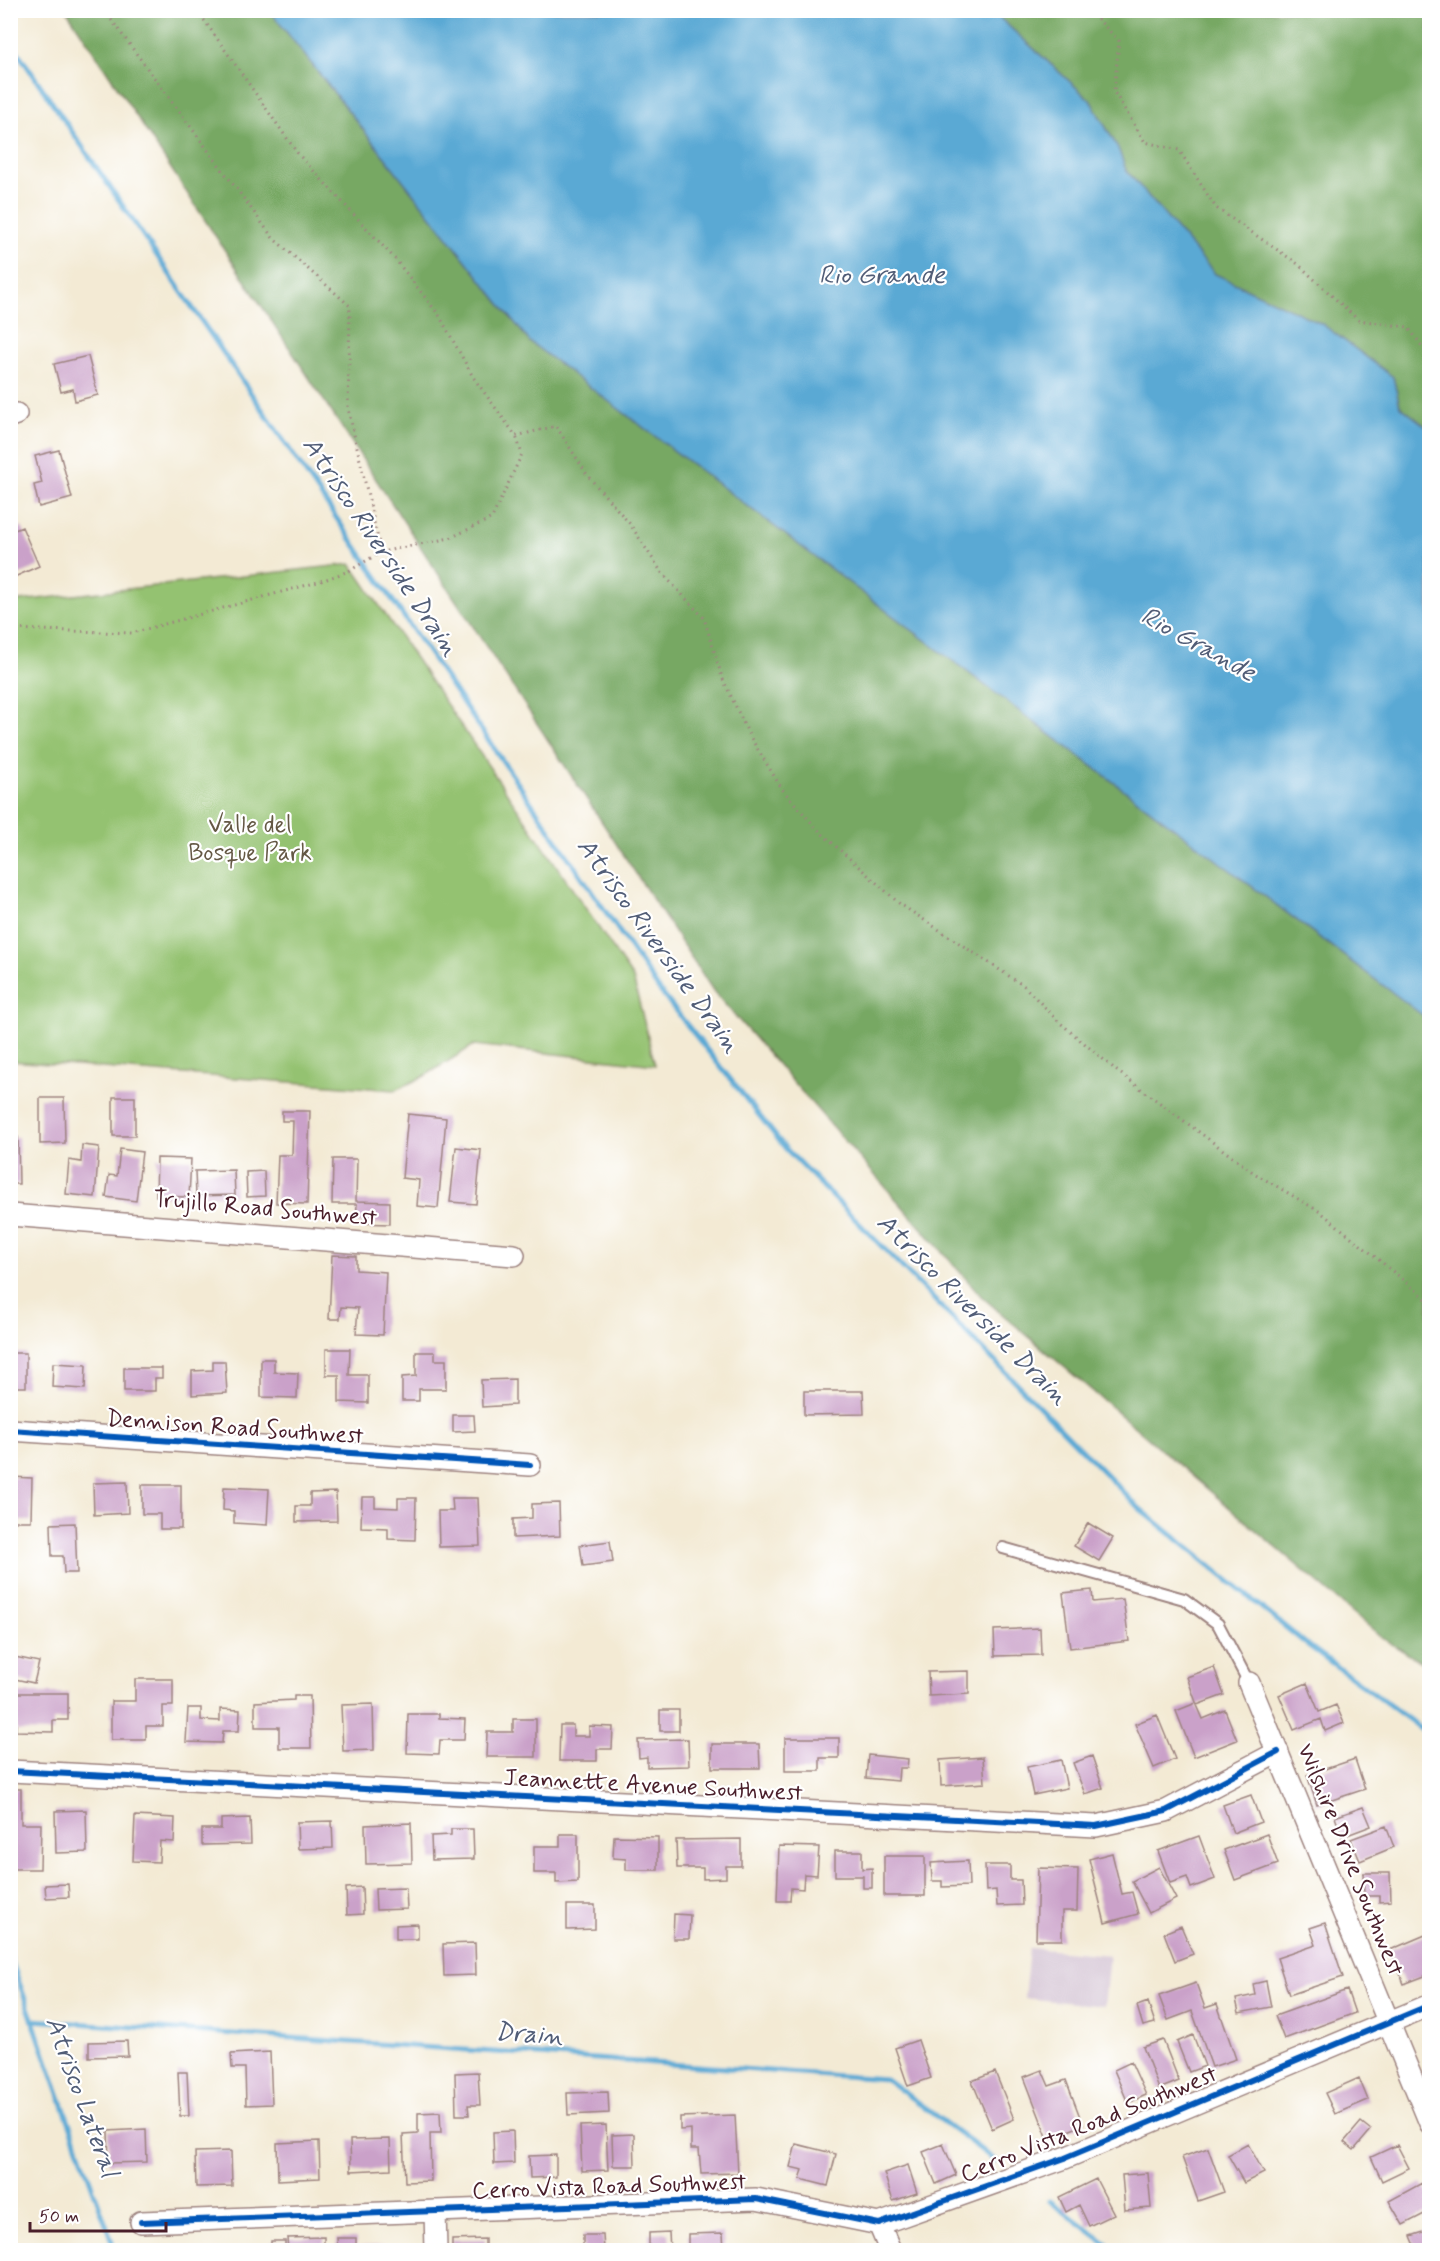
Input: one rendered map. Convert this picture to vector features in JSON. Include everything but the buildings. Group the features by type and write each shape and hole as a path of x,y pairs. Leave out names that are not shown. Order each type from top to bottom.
{"street":[{"name":"Trujillo Road Southwest","path":"10,1215 514,1256"},
{"name":"Dennison Road Southwest","path":"10,1431 530,1465"},
{"name":"Wilshire Drive Southwest","path":"1249,1683 1430,2123"},
{"name":"Jeannette Avenue Southwest","path":"10,1770 1096,1826 1166,1810 1278,1752"},
{"name":"Cerro Vista Road Southwest","path":"141,2222 756,2199 879,2224 1065,2158 1430,2006"},
{"path":"435,2211 436,2250"},
{"path":"879,2224 890,2250"}],"lane":[{"path":"1003,1548 1184,1599 1218,1624 1249,1683"}],"path":[{"path":"104,10 273,238 350,306 348,408 381,552"},
{"path":"10,629 132,633 318,582 349,571 381,552 450,538 492,518 522,454 516,436 473,377 439,315 395,259 298,154 197,10"},
{"path":"1089,10 1119,41 1114,93 1145,142 1179,150 1216,208 1298,264 1358,320 1408,327 1430,357"},
{"path":"516,436 556,426 588,476 630,524 662,573 704,618 722,677 749,735 782,789 818,830 859,869 900,904 1024,986 1058,1021 1117,1071 1254,1173 1322,1213 1430,1302"}],"shaded area":[{"path":"1029,1948 1109,1955 1104,2006 1024,1998"}],"green space":[{"path":"67,11 270,11 530,342 1429,1020 1429,1667 1385,1640 982,1297 714,992"},
{"path":"992,11 1429,11 1429,429 1400,406 1393,377 1322,324 1215,274 1126,170 1118,148 1090,100"},
{"name":"Valle del Bosque Park","path":"351,564 633,978 655,1065 474,1045 423,1077 395,1090 11,1061 11,602"}],"water":[{"name":"Rio Grande","path":"270,11 992,11 1090,100 1118,148 1126,170 1215,274 1322,324 1393,377 1400,406 1429,429 1429,1020 530,342"}],"waterway":[{"name":"Atrisco Riverside Drain","path":"10,41 660,991 786,1149 1139,1508 1305,1643 1430,1735"},
{"name":"Atrisco Lateral","path":"10,1957 115,2250"},
{"name":"Drain","path":"32,2020 886,2079 996,2161"},
{"name":"Drain","path":"1050,2201 1115,2250"}],"cycle path":[{"path":"10,1430 530,1465"},
{"path":"10,1771 1096,1826 1166,1811 1278,1752"},
{"path":"141,2222 756,2199 879,2224 1065,2158 1430,2005"}]}
